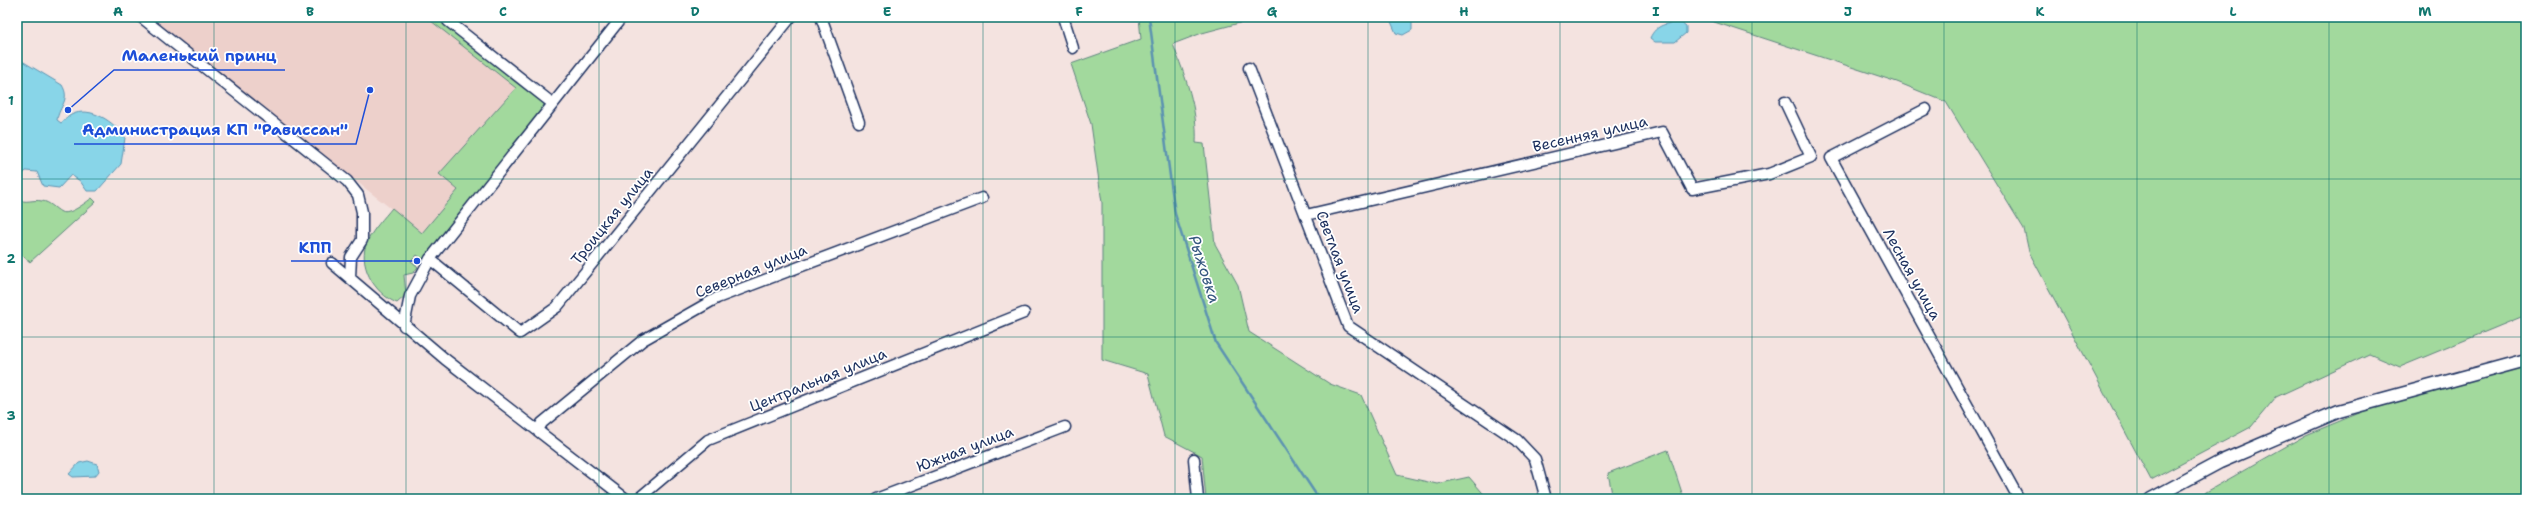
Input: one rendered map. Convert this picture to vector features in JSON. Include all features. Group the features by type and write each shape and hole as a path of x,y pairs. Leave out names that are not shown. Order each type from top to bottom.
{"street":[{"path":"141,17 347,180 358,195 362,212 362,240 351,258 350,278"},
{"path":"404,326 410,296 423,269 430,259 552,103 622,17"},
{"name":"Троицкая улица","path":"430,259 520,333 557,307 791,17"},
{"path":"821,17 859,122"},
{"path":"1063,17 1073,48"},
{"path":"447,18 552,103"},
{"name":"Светлая улица","path":"1249,68 1348,326 1517,440 1535,460 1546,499"},
{"name":"Весенняя улица","path":"1306,215 1662,132 1692,189 1769,174 1812,157 1785,102"},
{"name":"Лесная улица","path":"1926,109 1831,158 2019,499"},
{"name":"Северная улица","path":"538,430 592,380 643,340 717,298 982,198"},
{"path":"332,263 404,326 626,499"},
{"name":"Центральная улица","path":"638,499 708,440 1024,313"},
{"path":"2151,499 2220,462 2339,411 2526,360"},
{"name":"Южная улица","path":"876,499 1065,427"},
{"path":"1194,459 1198,499"}],"shaded area":[{"path":"147,17 426,17 516,88 439,174 458,190 422,233"}],"green space":[{"path":"426,17 436,17 544,101 544,107 423,260 417,255 411,261 418,267 413,273 404,275 406,295 397,303 381,293 369,277 364,258 365,249 370,236 392,208 422,233 458,190 439,174 516,88"},
{"path":"1139,17 1262,17 1202,33 1173,44 1190,92 1195,117 1196,143 1204,144 1215,244 1238,285 1249,332 1330,384 1361,395 1397,475 1437,484 1469,477 1488,499 1206,499 1202,456 1164,436 1148,374 1102,360 1102,203 1091,124 1071,64 1141,39"},
{"path":"1699,17 2526,17 2526,315 2400,367 2369,354 2276,397 2251,427 2151,480 2029,252 2024,229 1946,102 1897,82"},
{"path":"92,198 96,202 30,262 17,251 17,199 23,201 45,202 64,213 77,208"},
{"path":"2526,366 2526,499 2194,499 2306,435 2386,402"},
{"path":"1668,450 1684,499 1613,499 1608,473"}],"water":[{"path":"1389,17 1412,17 1412,30 1403,35 1396,33"},
{"path":"1681,22 1686,26 1686,33 1675,42 1655,42 1650,38 1659,27"},
{"path":"17,58 62,85 65,99 57,120 61,123 78,112 86,112 109,121 125,138 121,164 97,191 87,191 80,181 71,175 59,188 43,186 37,172 26,171 17,179"},
{"path":"88,461 97,464 99,471 95,476 73,477 69,474 79,463"}],"waterway":[{"name":"Рыжовка","path":"1149,17 1175,214 1216,343 1319,499"}],"place":[{"name":"Администрация КП \"Рависсан\"","path":"370,90"},
{"name":"Маленький принц","path":"68,110"},
{"name":"КПП","path":"417,261"}]}
